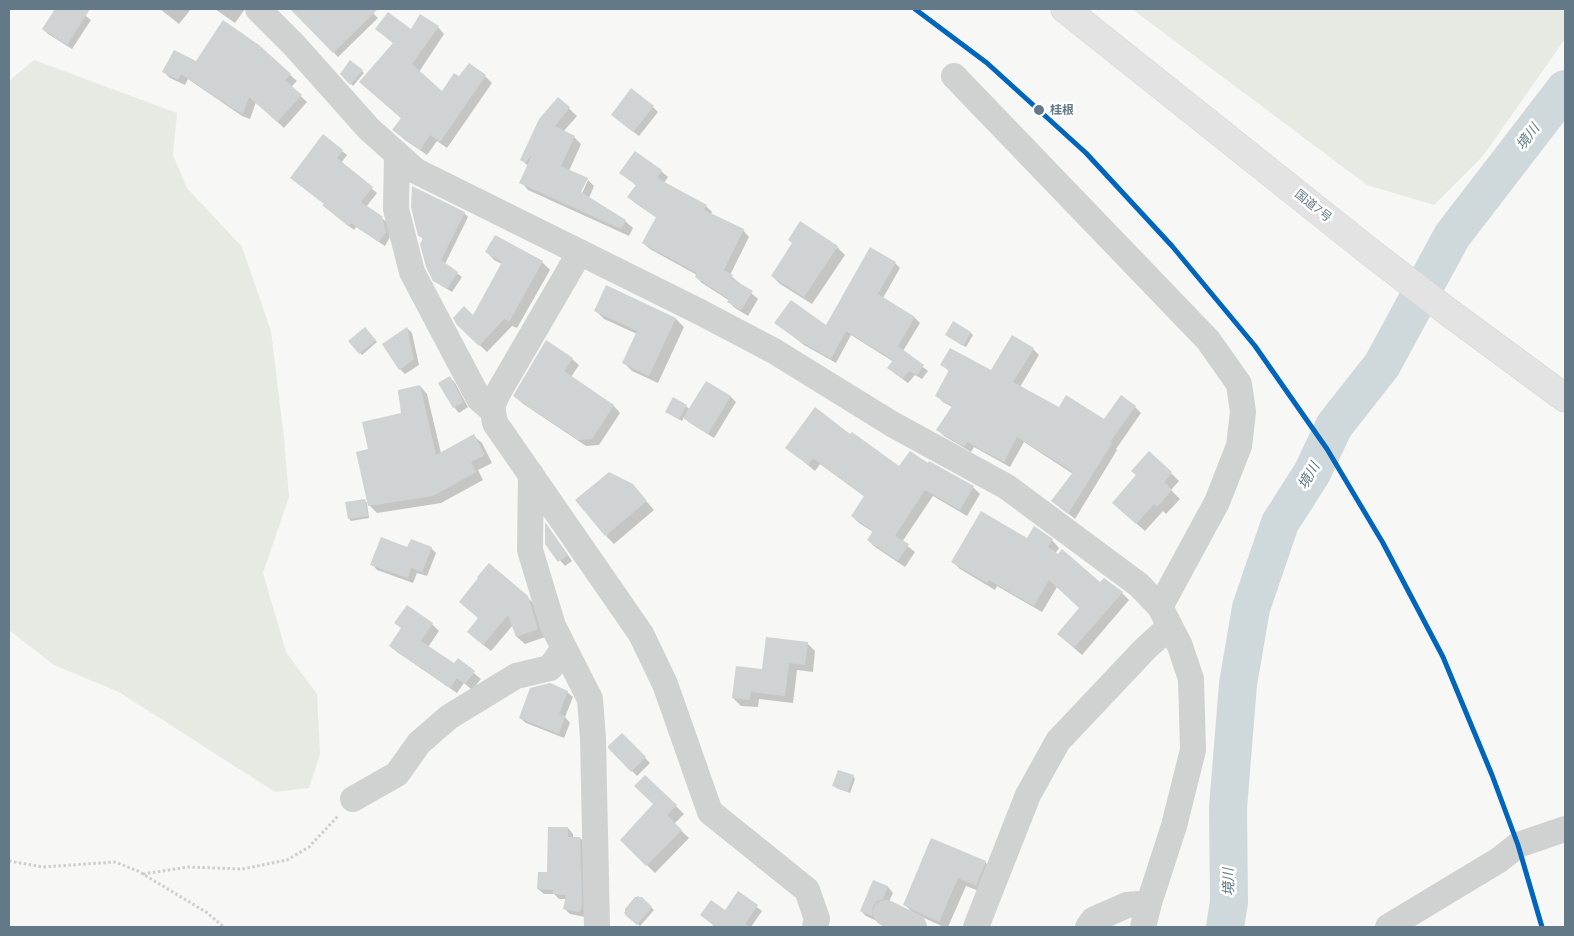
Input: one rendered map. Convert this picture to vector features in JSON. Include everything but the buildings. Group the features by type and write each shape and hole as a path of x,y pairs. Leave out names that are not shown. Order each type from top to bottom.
{"highway":[{"name":"国道7号","path":"1065,9 1370,252 1565,398"}],"street":[{"path":"258,9 294,45 369,129 416,171 700,312 774,351 892,424 1007,486 1139,585 1165,616 1180,646 1191,679 1193,750 1174,826 1146,915 1127,905 1094,920 1088,927"},
{"path":"954,76 1208,340 1239,384 1243,412 1239,446 1217,502 1165,616 1144,650 1058,741 1028,795 976,927"},
{"path":"397,155 396,209 412,272 480,399 493,411"},
{"path":"580,252 498,393 492,406 495,423 641,634 665,684 710,812 807,890 817,920 814,927"},
{"path":"531,474 530,550 553,626 590,699 593,739 597,927"},
{"path":"353,799 397,774 419,743 448,716 516,676 550,668 564,648"},
{"path":"1388,927 1499,860 1518,844 1565,829"},
{"path":"886,913 914,927"}],"path":[{"path":"143,874 188,867 242,869 287,860 309,848 353,799"},
{"path":"9,861 43,867 115,862 143,874 206,912 224,927"}],"shaded area":[{"path":"1132,9 1565,9 1565,39 1483,156 1434,205 1367,185"},
{"path":"34,60 177,113 173,155 187,188 242,247 271,331 289,497 263,573 286,652 317,694 320,754 309,788 275,792 119,692 54,665 9,630 9,81"}],"waterway":[{"name":"境川","path":"1225,927 1229,902 1228,808 1238,684 1251,608 1280,523 1312,473 1334,426 1382,365 1452,236 1565,89"}],"transit line":[{"path":"915,9 987,63 1086,153 1172,246 1255,346 1327,449 1383,543 1443,657 1492,775 1518,845 1542,927"}],"place":[{"name":"桂根","path":"1039,110"}]}
